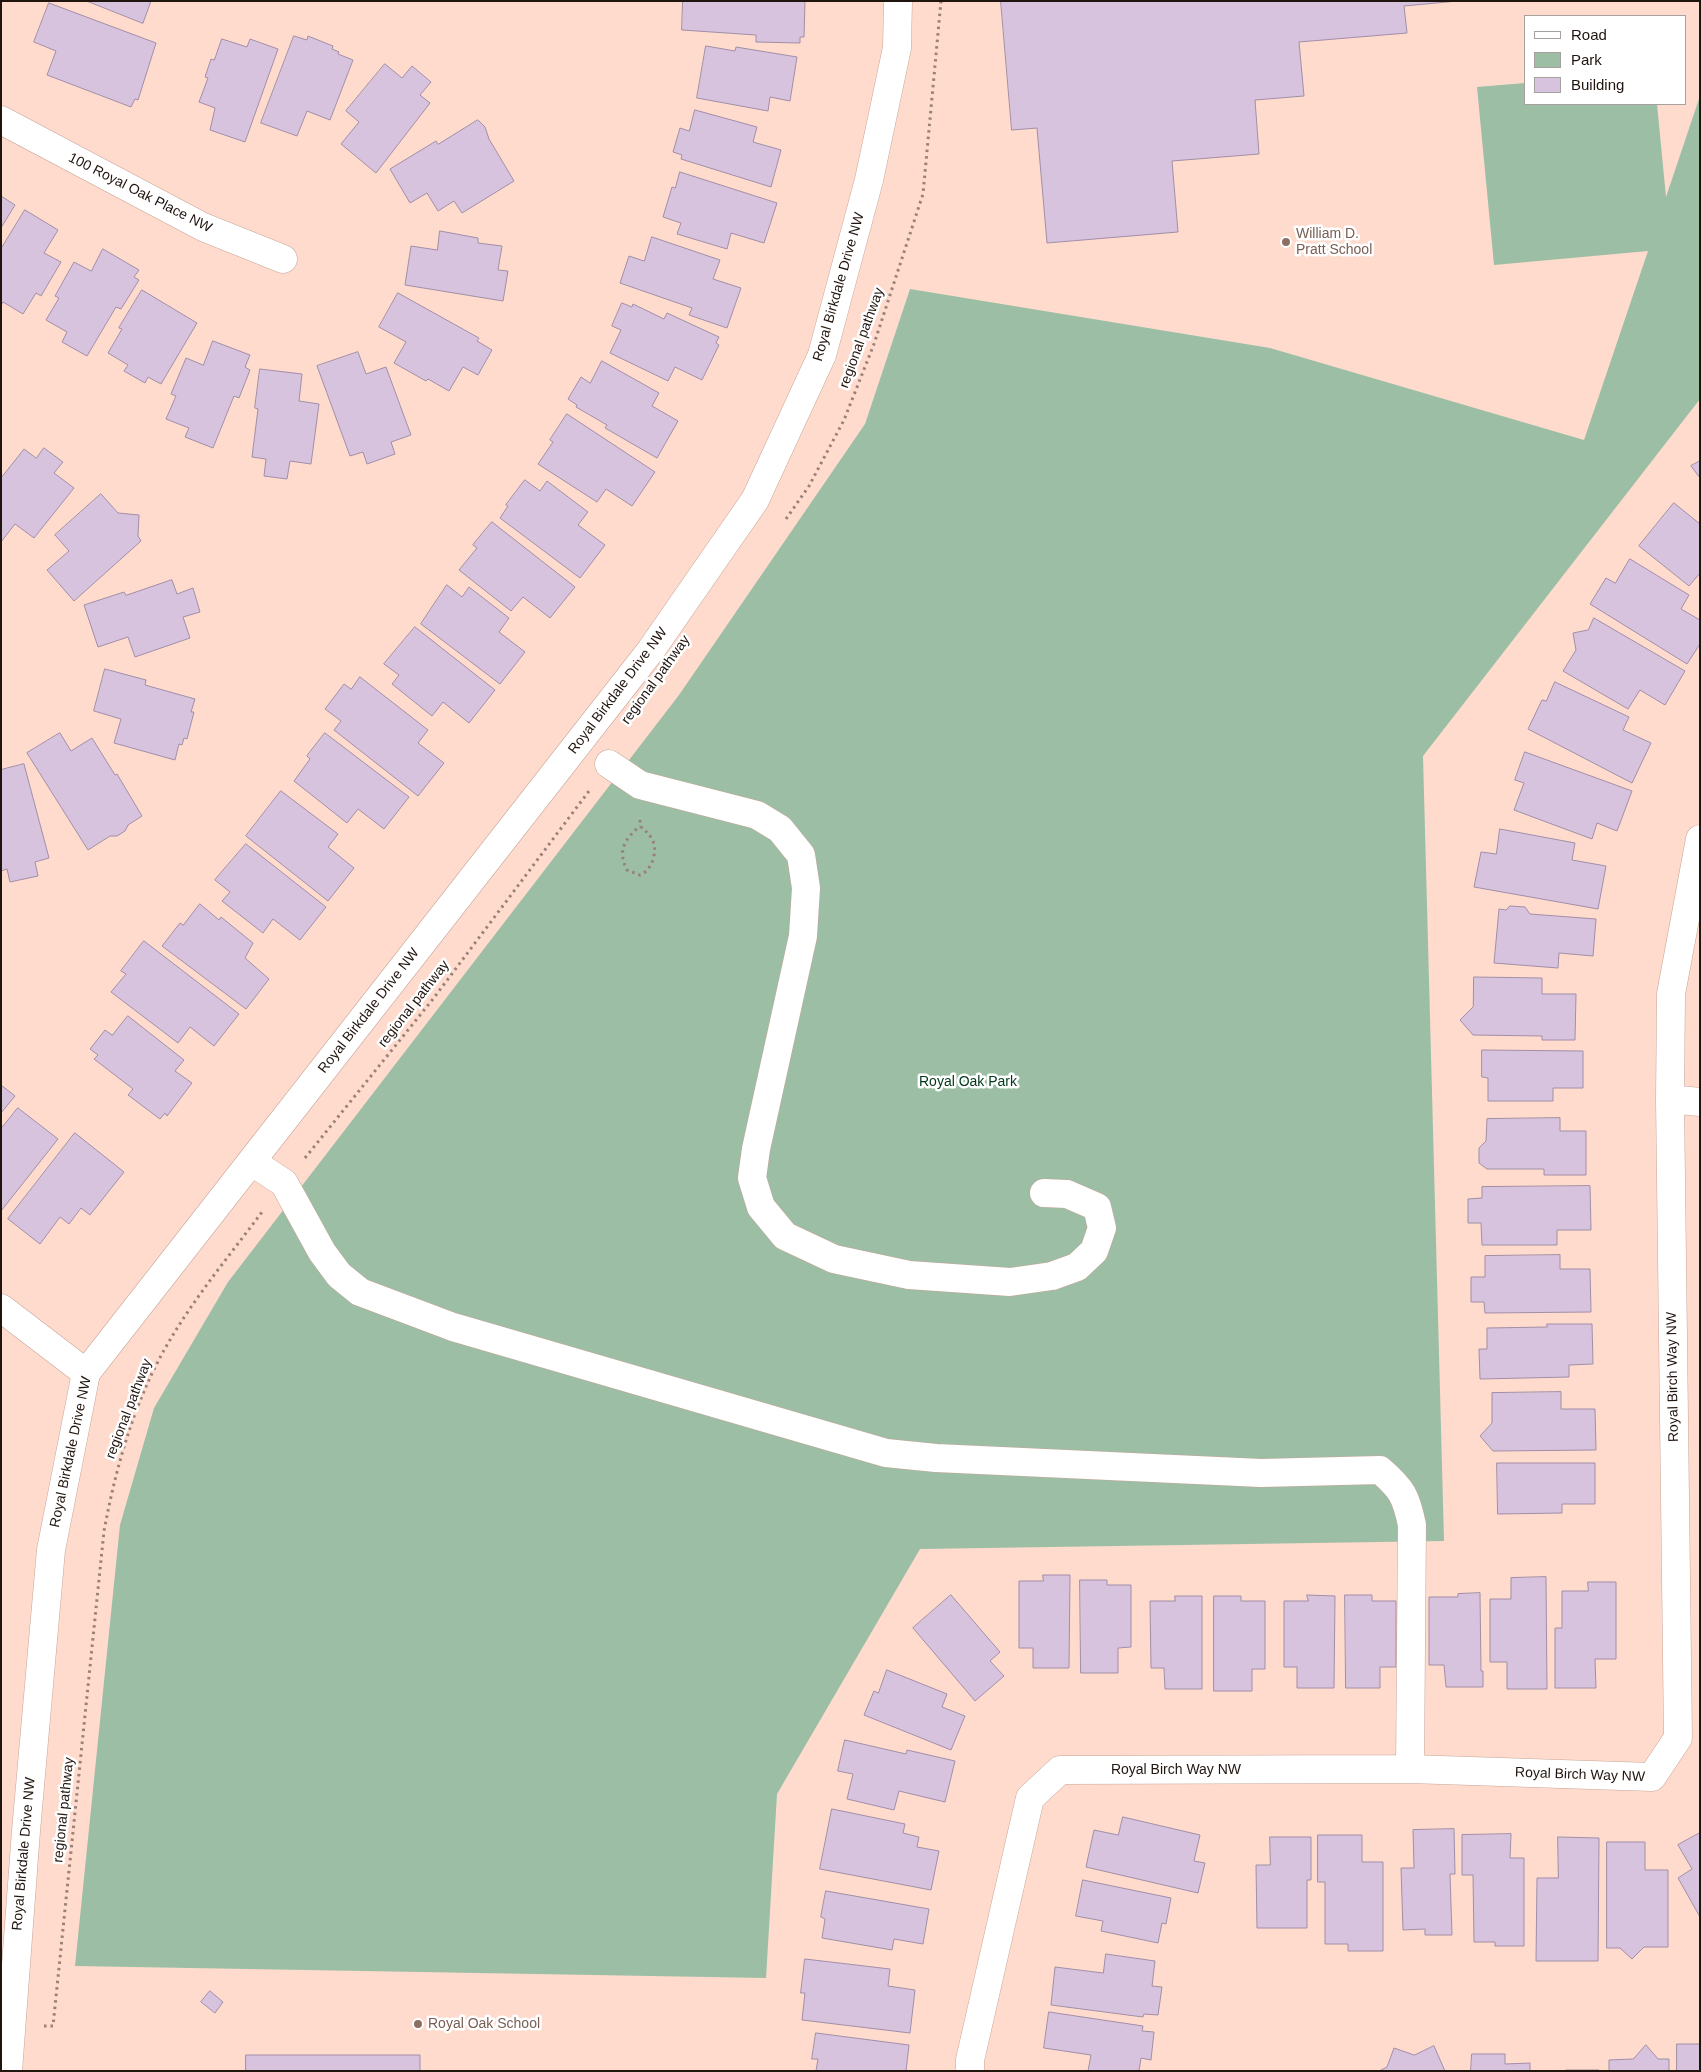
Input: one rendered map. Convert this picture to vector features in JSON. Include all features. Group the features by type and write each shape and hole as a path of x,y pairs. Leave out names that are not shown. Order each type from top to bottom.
{"street":[{"name":"Royal Birkdale Drive NW","path":"8,2071 10,2023 51,1550 86,1373 651,650 755,500 822,355 871,171 897,48 898,1"},
{"name":"100 Royal Oak Place NW","path":"1,120 203,227 283,258"},
{"path":"609,764 640,785 757,815 780,828 801,855 806,888 803,936 756,1149 752,1178 761,1207 785,1236 834,1260 909,1274 1010,1282 1052,1276 1077,1267 1094,1251 1102,1228 1097,1207 1066,1194 1044,1193"},
{"name":"Royal Birch Way NW","path":"970,2071 970,2060 1030,1798 1060,1770 1410,1769 1652,1778 1678,1738 1670,1099 1672,994 1700,839"},
{"path":"1670,1099 1700,1102"},
{"path":"252,1162 284,1183 328,1260 339,1275 360,1292 453,1328 886,1453 936,1458 1260,1473 1380,1470 1396,1484 1407,1500 1412,1525 1410,1769"},
{"path":"1,1308 86,1373"}],"path":[{"name":"regional pathway","path":"780,526 809,486 844,420 874,344 923,194 941,1"},
{"name":"regional pathway","path":"10,2023 53,2026 104,1531 114,1482 128,1433 145,1389 167,1345 192,1305 284,1183 433,999 609,764"},
{"path":"640,785 640,826 623,845 621,854 627,870 640,875 646,873 651,865 654,844 650,834 640,826"}],"green space":[{"name":"Royal Oak Park","path":"1524,83 1524,105 1657,105 1666,197 1700,96 1700,399 1423,756 1444,1541 920,1549 777,1794 766,1978 75,1966 120,1525 154,1408 228,1282 679,695 865,424 910,289 1270,348 1584,440 1648,251 1494,265 1477,87"}],"building":[{"path":"87,1 151,1 143,23"},
{"path":"683,1 805,1 804,37 800,37 800,43 756,42 756,35 682,30"},
{"path":"1001,1 1458,1 1404,6 1407,33 1299,42 1304,96 1255,100 1259,154 1172,161 1178,232 1047,243 1037,128 1012,130"},
{"path":"49,3 156,43 138,100 135,99 131,107 47,75 56,51 34,42"},
{"path":"294,36 307,40 308,36 333,46 332,49 339,52 338,54 353,60 330,120 307,111 297,136 261,123"},
{"path":"222,39 247,47 250,39 278,49 245,142 210,130 215,108 199,102 208,78 205,77 211,59 214,60"},
{"path":"706,46 735,51 736,47 797,57 790,101 770,97 768,111 697,98"},
{"path":"385,64 402,78 412,66 431,82 420,95 430,103 376,173 341,144 359,122 346,111"},
{"path":"695,110 757,127 753,142 781,150 771,187 681,159 682,155 673,152 680,128 689,131"},
{"path":"478,120 485,127 489,139 514,181 462,213 454,201 438,211 427,193 410,203 390,169 436,141 438,144"},
{"path":"680,172 777,203 764,243 731,233 727,249 677,234 681,223 663,217 672,187 675,188"},
{"path":"1,196 15,205 1,228"},
{"path":"25,210 58,230 44,253 61,262 41,296 36,293 23,314 3,302 1,305 1,249"},
{"path":"440,231 478,238 478,243 502,246 498,270 508,271 503,301 405,285 411,246 437,250"},
{"path":"652,237 720,260 713,279 741,288 727,328 689,315 692,308 620,283 629,256 644,261"},
{"path":"103,249 139,270 134,277 139,280 121,309 116,307 87,356 62,342 67,332 46,320 59,298 55,296 74,262 91,271"},
{"path":"142,290 197,323 161,384 148,377 145,383 124,371 128,365 108,353 122,329 119,328"},
{"path":"398,293 479,338 477,341 492,350 478,375 463,367 449,391 428,379 426,381 394,363 406,342 379,327"},
{"path":"622,303 632,307 633,304 664,319 667,313 719,337 716,343 719,345 702,380 675,367 668,381 610,353 621,330 612,326"},
{"path":"213,341 250,355 245,367 250,370 239,398 234,396 213,448 185,437 189,428 166,419 176,396 171,394 186,358 203,365"},
{"path":"358,352 366,374 386,367 411,435 391,442 395,454 367,464 363,452 350,456 317,366"},
{"path":"602,361 659,393 652,406 678,421 657,458 605,428 607,425 576,407 577,405 568,399 581,377 590,383"},
{"path":"260,369 302,374 299,401 319,404 311,464 290,461 287,479 264,476 266,459 252,457 258,409 255,408"},
{"path":"567,414 655,472 632,506 606,489 597,502 538,464 553,442 550,440"},
{"path":"44,448 63,462 54,473 74,488 34,538 15,524 1,542 1,478 24,449 36,458"},
{"path":"1700,461 1700,478 1691,466"},
{"path":"525,480 540,491 547,481 588,512 578,525 605,545 580,578 500,518 508,506 506,505"},
{"path":"101,494 118,513 139,515 138,536 141,541 74,601 47,570 69,551 55,535"},
{"path":"1674,503 1700,524 1700,573 1689,586 1639,546"},
{"path":"492,522 575,587 550,618 523,597 511,611 459,570 477,548 473,545"},
{"path":"1630,559 1689,595 1681,609 1700,620 1700,644 1687,664 1590,604 1606,578 1615,583"},
{"path":"172,580 177,594 193,588 200,612 183,617 190,638 135,657 128,637 98,647 84,605 124,592 126,595"},
{"path":"447,585 462,597 469,587 509,618 499,632 525,652 500,684 421,624"},
{"path":"1594,618 1685,671 1665,705 1640,690 1628,709 1563,671 1576,650 1573,633 1588,630"},
{"path":"415,627 495,690 469,723 443,702 432,716 392,684 399,675 384,664"},
{"path":"105,669 146,680 145,685 195,699 191,712 194,712 187,739 184,738 182,745 179,744 175,760 114,743 121,719 94,711"},
{"path":"360,677 428,730 418,743 444,763 418,796 334,730 341,721 325,709 344,684 351,689"},
{"path":"1555,682 1629,717 1623,730 1651,743 1632,783 1528,729 1542,700 1546,701"},
{"path":"60,733 71,751 92,738 115,775 117,774 142,816 128,825 125,831 117,836 110,836 88,850 27,753"},
{"path":"325,733 409,797 384,829 358,809 347,823 294,781 310,759 307,756"},
{"path":"1525,752 1632,791 1617,831 1597,823 1592,839 1514,810 1524,783 1515,780"},
{"path":"24,764 49,858 35,862 38,876 10,882 7,869 1,871 1,770"},
{"path":"281,791 338,834 328,847 354,868 328,901 246,836"},
{"path":"1500,829 1575,843 1572,860 1606,866 1598,909 1474,887 1481,852 1496,854"},
{"path":"246,844 326,907 300,940 273,919 263,933 222,901 230,892 215,880"},
{"path":"200,904 219,920 221,917 253,943 245,958 269,979 246,1009 162,946 180,923 183,925"},
{"path":"1510,906 1525,907 1530,914 1596,919 1593,956 1559,953 1558,968 1494,963 1499,909 1506,910"},
{"path":"144,941 239,1014 214,1046 190,1027 178,1043 111,992 126,974 121,971"},
{"path":"1474,977 1542,978 1542,994 1576,994 1575,1040 1542,1040 1542,1036 1473,1035 1460,1020 1473,1007"},
{"path":"128,1016 184,1060 175,1071 192,1083 167,1116 165,1113 160,1119 128,1095 133,1089 94,1059 98,1055 90,1049 105,1030 112,1035"},
{"path":"1482,1050 1583,1051 1583,1088 1553,1088 1553,1101 1488,1101 1488,1078 1482,1077"},
{"path":"1,1085 15,1096 1,1113"},
{"path":"18,1108 58,1139 1,1211 1,1129"},
{"path":"1560,1118 1560,1131 1586,1131 1586,1175 1544,1175 1544,1169 1487,1169 1479,1163 1479,1148 1486,1141 1487,1119"},
{"path":"75,1133 124,1172 90,1215 81,1208 69,1224 60,1217 40,1244 8,1219"},
{"path":"1590,1186 1591,1230 1557,1230 1557,1245 1482,1245 1481,1223 1468,1223 1468,1199 1482,1198 1482,1187"},
{"path":"1560,1255 1560,1269 1590,1269 1591,1312 1485,1313 1484,1302 1471,1302 1471,1277 1485,1277 1485,1256"},
{"path":"1547,1324 1592,1324 1593,1364 1569,1365 1569,1377 1480,1379 1479,1349 1487,1349 1487,1328 1547,1327"},
{"path":"1561,1392 1561,1409 1595,1409 1596,1450 1493,1451 1480,1436 1492,1423 1492,1393"},
{"path":"1497,1463 1595,1463 1595,1504 1562,1504 1562,1513 1498,1514"},
{"path":"1043,1575 1070,1575 1069,1668 1033,1668 1033,1648 1019,1648 1019,1581 1043,1581"},
{"path":"1546,1577 1547,1689 1507,1689 1507,1662 1490,1662 1490,1599 1511,1599 1511,1578"},
{"path":"1080,1580 1107,1580 1107,1585 1131,1585 1131,1647 1118,1648 1118,1673 1081,1673"},
{"path":"1588,1582 1616,1582 1616,1659 1595,1659 1596,1688 1555,1688 1555,1628 1562,1628 1562,1591 1588,1591"},
{"path":"1480,1593 1483,1687 1446,1687 1444,1665 1429,1665 1429,1597 1458,1597 1458,1594"},
{"path":"951,1595 1000,1652 990,1661 1004,1676 975,1701 913,1628"},
{"path":"1307,1595 1335,1596 1334,1688 1297,1688 1297,1667 1284,1667 1284,1601 1308,1601"},
{"path":"1345,1595 1372,1595 1372,1601 1396,1601 1396,1667 1380,1667 1380,1688 1346,1688"},
{"path":"1175,1596 1202,1596 1202,1689 1165,1689 1164,1668 1151,1668 1150,1601 1175,1601"},
{"path":"1214,1596 1241,1596 1241,1601 1265,1601 1265,1669 1252,1669 1252,1691 1214,1691"},
{"path":"887,1670 947,1694 942,1707 965,1716 951,1750 864,1715 874,1691 878,1693"},
{"path":"845,1740 906,1754 907,1750 955,1761 945,1802 899,1791 894,1810 847,1799 853,1774 838,1771"},
{"path":"832,1809 905,1824 903,1833 919,1837 917,1847 939,1851 931,1890 820,1869"},
{"path":"1123,1817 1200,1835 1194,1861 1205,1863 1198,1893 1086,1867 1094,1830 1118,1835"},
{"path":"1454,1829 1455,1874 1450,1874 1452,1935 1425,1935 1425,1929 1403,1930 1401,1868 1414,1868 1413,1830"},
{"path":"1700,1833 1700,1917 1678,1878 1692,1869 1678,1845"},
{"path":"1511,1834 1510,1858 1524,1858 1524,1946 1495,1946 1495,1942 1474,1942 1473,1875 1462,1875 1462,1835"},
{"path":"1318,1835 1362,1835 1362,1862 1383,1862 1383,1951 1348,1951 1348,1944 1325,1944 1325,1882 1318,1882"},
{"path":"1270,1837 1311,1837 1311,1880 1307,1880 1307,1928 1257,1928 1256,1865 1270,1865"},
{"path":"1558,1837 1599,1838 1598,1961 1536,1961 1537,1878 1558,1878"},
{"path":"1607,1842 1645,1842 1645,1870 1668,1870 1668,1947 1644,1947 1632,1959 1620,1948 1607,1948"},
{"path":"1083,1880 1171,1898 1166,1924 1162,1923 1158,1943 1101,1931 1103,1921 1076,1916"},
{"path":"826,1891 929,1909 923,1944 894,1939 892,1950 822,1938 825,1919 821,1917"},
{"path":"1106,1954 1155,1961 1152,1986 1162,1987 1158,2015 1144,2014 1143,2017 1051,2005 1055,1967 1103,1973"},
{"path":"805,1959 890,1969 888,1986 915,1990 910,2033 802,2020 805,1993 801,1993"},
{"path":"210,1991 223,2002 215,2013 201,2002"},
{"path":"1049,2012 1143,2026 1142,2031 1154,2032 1151,2060 1141,2058 1139,2071 1088,2071 1091,2055 1044,2048"},
{"path":"816,2033 909,2045 906,2071 816,2071 818,2059 812,2059"},
{"path":"1677,2044 1700,2044 1700,2071 1677,2071"},
{"path":"1646,2045 1658,2059 1669,2059 1669,2071 1609,2071 1609,2060 1633,2059"},
{"path":"1434,2046 1445,2071 1379,2071 1387,2067 1394,2048 1414,2055"},
{"path":"1472,2054 1505,2054 1505,2064 1530,2063 1530,2071 1471,2071"},
{"path":"246,2055 420,2055 420,2071 246,2071"},
{"path":"1599,2070 1599,2071 1566,2071"}],"place":[{"name":"William D. Pratt School","path":"1286,242"},
{"name":"Royal Oak School","path":"418,2024"}]}
